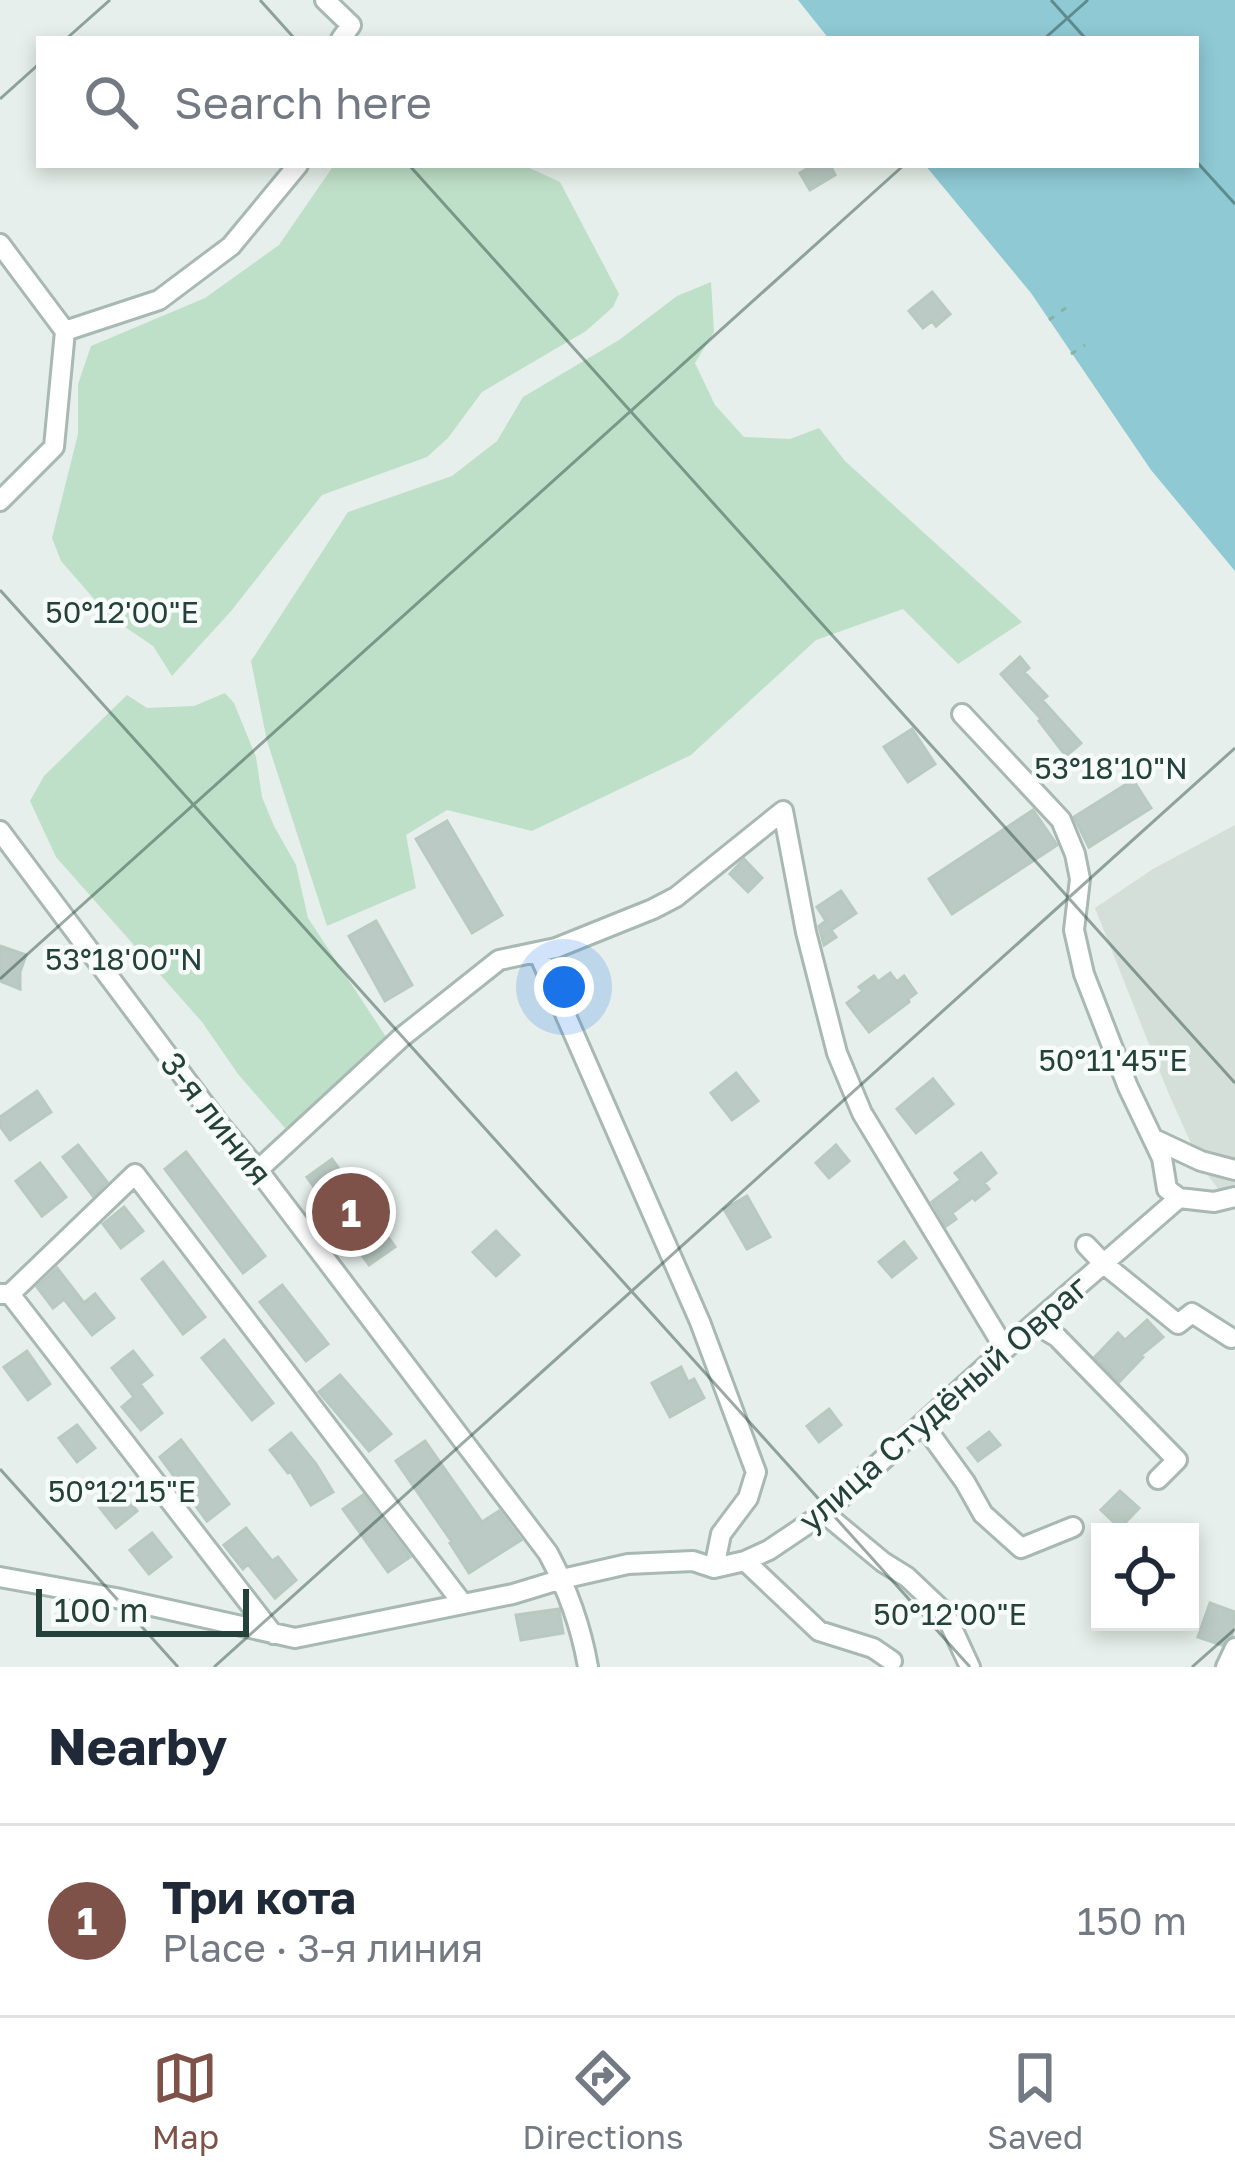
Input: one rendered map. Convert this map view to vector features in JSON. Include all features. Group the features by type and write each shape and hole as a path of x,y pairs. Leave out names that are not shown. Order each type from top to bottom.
{"street":[{"path":"325,0 351,25 343,36"},
{"path":"65,331 159,300 231,246 296,168"},
{"path":"0,244 65,331 54,447 0,500"},
{"path":"962,714 1060,820 1075,854 1080,879 1074,930 1084,974 1162,1158 1167,1189 1179,1198 1235,1209"},
{"path":"258,1170 402,1037 499,960 556,948 652,909 676,896 783,811 836,1053 862,1112 1005,1349"},
{"name":"3-я линия","path":"0,830 548,1553 580,1625 588,1667"},
{"path":"538,952 700,1322 756,1472 748,1498 722,1534 714,1568"},
{"path":"1154,1139 1235,1170"},
{"path":"274,1634 5,1294 135,1174 463,1604"},
{"path":"1214,1202 1235,1197"},
{"name":"улица Студёный Овраг","path":"0,1577 295,1637 513,1594 628,1564 693,1561 714,1568 745,1561 824,1513 1179,1198"},
{"path":"1086,1245 1178,1324 1192,1313 1232,1338"},
{"path":"1035,1324 1057,1336 1177,1460 1158,1479"},
{"path":"923,1424 983,1514 1021,1548 1073,1527"},
{"path":"824,1513 907,1577 944,1613 970,1667"},
{"path":"745,1561 818,1631 872,1648 892,1660"},
{"path":"1226,1667 1235,1648"}],"path":[{"path":"1048,320 1067,307"},
{"path":"1071,354 1085,345"}],"shaded area":[{"path":"1235,825 1235,1201 1202,1168 1095,908 1153,869"}],"green space":[{"path":"332,168 530,168 560,182 619,294 613,307 586,331 482,392 448,438 427,457 322,495 232,610 172,676 153,646 109,616 61,561 52,538 78,434 78,384 91,346 205,298 279,245"},
{"path":"711,282 714,332 695,363 715,405 744,437 790,439 819,428 845,461 1022,622 958,664 903,609 816,640 691,755 532,831 447,810 406,835 416,888 327,926 267,741 251,661 348,512 452,476 497,441 523,397 619,340 677,296"},
{"path":"225,693 234,703 256,757 262,797 296,865 308,918 388,1040 312,1111 285,1128 238,1074 202,1022 56,857 30,801 44,776 127,695 147,708 194,706"}],"water":[{"path":"798,0 1235,0 1235,571 1151,470 1031,293 927,168 1199,168 1199,36 827,36"}],"building":[{"path":"832,168 835,175 810,190 800,173"},
{"path":"932,292 950,314 936,326 932,321 923,328 909,311"},
{"path":"1020,657 1029,668 1024,672 1047,696 1042,700 1081,743 1066,756 1001,674"},
{"path":"912,729 935,764 908,782 884,747"},
{"path":"1133,780 1151,808 1089,847 1074,817"},
{"path":"1033,810 1057,845 952,914 929,879"},
{"path":"447,821 502,915 472,933 416,839"},
{"path":"744,859 762,878 748,892 730,874"},
{"path":"841,891 856,913 831,930 836,937 824,945 819,926 826,921 817,907"},
{"path":"376,921 412,985 385,1001 349,936"},
{"path":"0,946 26,955 20,989 0,981"},
{"path":"890,973 897,982 904,976 916,993 869,1032 847,1003 874,976 878,982"},
{"path":"736,1073 758,1101 732,1120 711,1093"},
{"path":"933,1079 953,1104 916,1133 897,1109"},
{"path":"37,1091 51,1112 10,1140 0,1117"},
{"path":"78,1145 107,1182 93,1196 63,1157"},
{"path":"836,1145 849,1161 829,1178 816,1163"},
{"path":"186,1152 265,1256 243,1273 165,1169"},
{"path":"981,1153 996,1173 984,1183 989,1189 952,1213 956,1219 946,1226 932,1202 961,1180 955,1173"},
{"path":"332,1159 395,1247 369,1265 307,1177"},
{"path":"40,1163 66,1197 42,1216 16,1181"},
{"path":"747,1196 770,1237 747,1249 724,1209"},
{"path":"124,1207 143,1231 121,1248 103,1224"},
{"path":"496,1231 519,1255 496,1276 473,1252"},
{"path":"904,1242 916,1258 892,1277 879,1262"},
{"path":"163,1262 205,1317 183,1334 142,1279"},
{"path":"57,1268 84,1303 95,1294 114,1318 92,1335 64,1299 53,1308 37,1287"},
{"path":"282,1285 328,1344 306,1361 260,1302"},
{"path":"1147,1320 1163,1337 1119,1382 1095,1357 1118,1333 1125,1340"},
{"path":"224,1340 273,1403 252,1420 202,1358"},
{"path":"27,1351 50,1384 28,1400 4,1367"},
{"path":"133,1351 152,1375 140,1384 162,1413 141,1430 122,1407 134,1397 112,1368"},
{"path":"681,1367 704,1398 670,1417 652,1383"},
{"path":"340,1375 391,1434 369,1451 319,1392"},
{"path":"829,1409 841,1425 819,1442 807,1426"},
{"path":"77,1425 95,1448 77,1462 59,1438"},
{"path":"989,1432 1000,1445 978,1461 968,1448"},
{"path":"291,1433 333,1492 311,1505 291,1472 270,1450"},
{"path":"181,1440 229,1504 207,1521 160,1457"},
{"path":"425,1441 482,1522 499,1511 521,1540 469,1573 396,1461"},
{"path":"119,1487 137,1511 116,1528 97,1504"},
{"path":"1120,1491 1139,1508 1125,1523 1115,1523 1101,1510"},
{"path":"363,1495 410,1557 388,1572 343,1509"},
{"path":"246,1528 272,1561 278,1557 296,1580 275,1598 248,1564 243,1569 224,1545"},
{"path":"152,1533 171,1557 149,1574 130,1550"},
{"path":"1210,1603 1235,1612 1232,1635 1222,1645 1198,1637"},
{"path":"559,1609 563,1633 521,1640 516,1615"}],"place":[{"name":"Три кота","path":"351,1212"}]}
